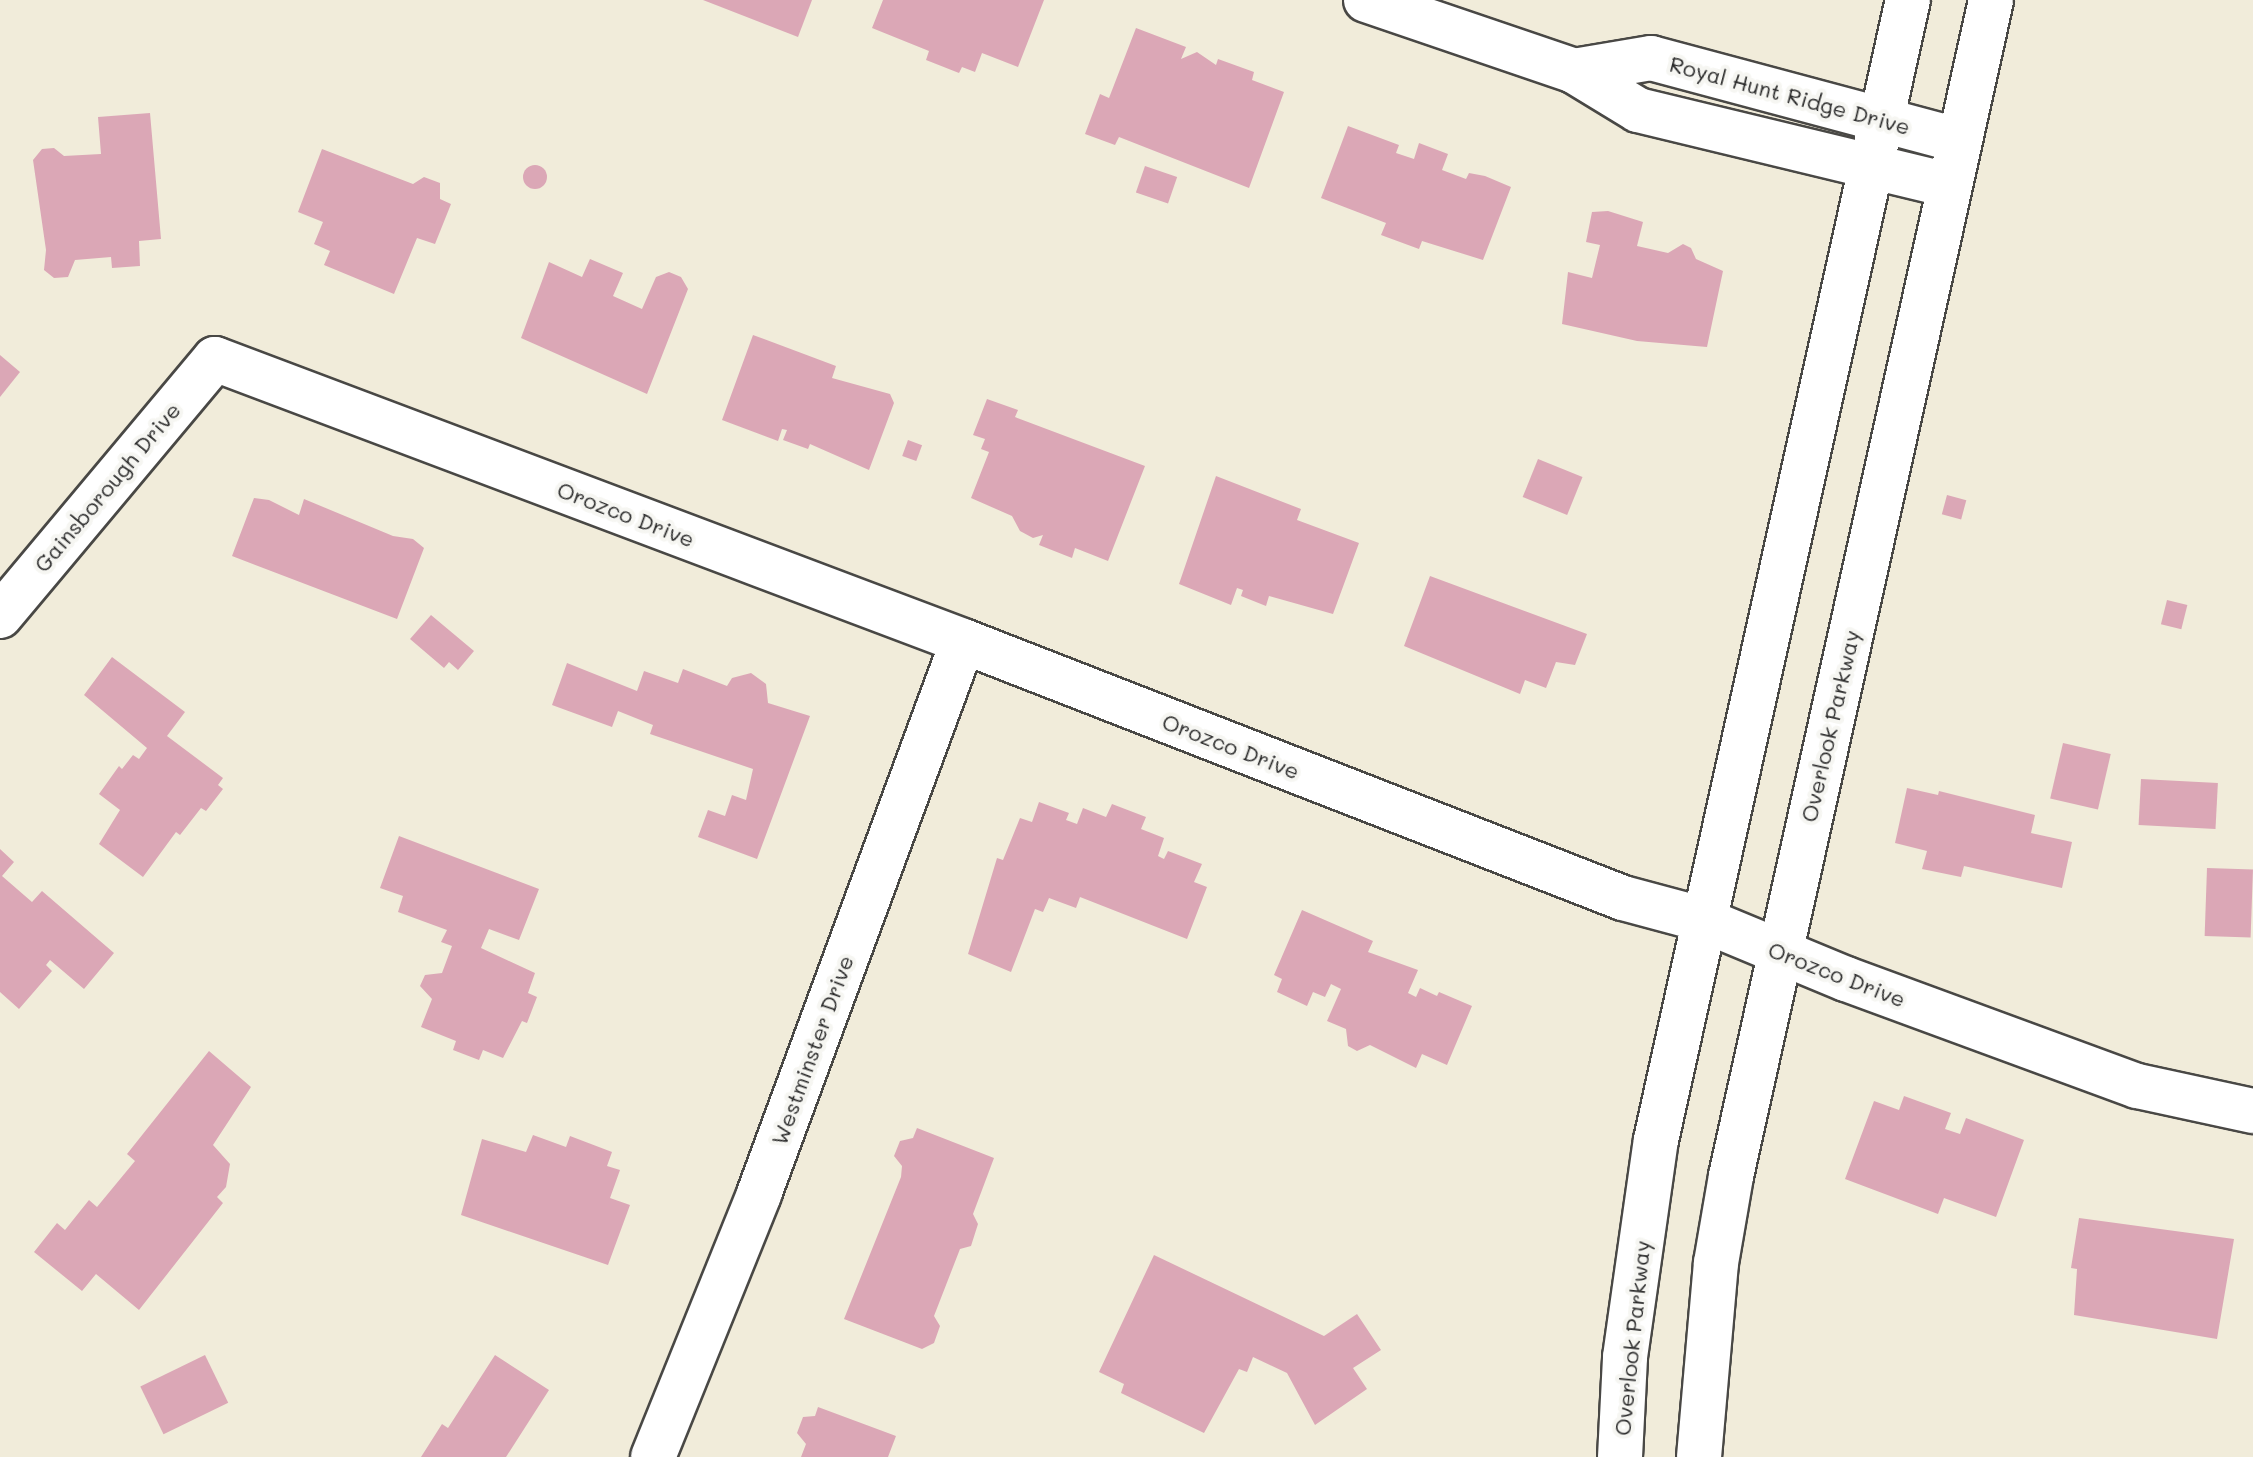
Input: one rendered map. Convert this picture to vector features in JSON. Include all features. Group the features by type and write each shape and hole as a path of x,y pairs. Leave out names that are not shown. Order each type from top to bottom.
{"street":[{"name":"Royal Hunt Ridge Drive","path":"1366,0 1574,71 1638,110 1948,185"},
{"name":"Overlook Parkway","path":"1620,1457 1625,1357 1656,1140 1701,919 1908,0"},
{"name":"Overlook Parkway","path":"1699,1457 1716,1263 1779,952 1991,0"},
{"name":"Royal Hunt Ridge Drive","path":"1574,71 1651,58 1958,140"},
{"name":"Orozco Drive","path":"215,359 963,641 1609,893 1701,919 1779,952 2137,1086 2253,1111"},
{"name":"Gainsborough Drive","path":"0,616 215,359"},
{"name":"Westminster Drive","path":"653,1457 759,1194 963,641"}],"building":[{"path":"703,0 812,0 798,37"},
{"path":"883,0 1044,0 1018,67 982,53 975,72 962,67 959,73 926,60 929,51 872,28"},
{"path":"1136,28 1186,47 1181,59 1197,52 1216,65 1218,59 1254,72 1252,80 1284,92 1249,188 1119,137 1115,145 1085,134 1100,94 1109,98"},
{"path":"150,113 161,239 139,241 140,266 112,268 111,257 75,260 68,277 54,278 44,270 46,250 33,160 42,149 54,148 64,156 101,154 98,117"},
{"path":"1348,126 1399,145 1396,153 1414,159 1419,143 1448,154 1442,170 1466,179 1469,173 1485,176 1511,187 1483,260 1422,241 1419,249 1381,235 1386,223 1321,198"},
{"path":"322,149 413,184 424,177 440,183 440,199 451,204 435,244 417,238 394,294 324,265 330,251 314,244 323,222 298,212"},
{"path":"535,165 546,172 547,177 540,188 535,189 524,182 523,177 530,166"},
{"path":"1145,166 1177,177 1168,204 1136,192"},
{"path":"1608,211 1643,222 1637,246 1668,253 1683,244 1691,248 1696,259 1723,271 1707,347 1637,341 1562,324 1568,272 1592,278 1600,245 1586,242 1592,212"},
{"path":"590,259 623,273 613,296 642,309 656,277 669,272 681,277 688,289 647,394 521,338 549,262 582,277"},
{"path":"753,335 836,366 832,378 890,394 894,403 869,470 810,444 808,449 783,440 787,430 782,429 778,441 722,420"},
{"path":"0,355 20,372 0,397"},
{"path":"987,399 1018,410 1015,417 1145,466 1108,561 1075,548 1072,558 1039,545 1043,535 1033,538 1020,531 1012,516 971,498 989,452 981,449 985,439 973,435"},
{"path":"908,440 922,445 916,461 902,456"},
{"path":"1538,459 1583,477 1567,515 1523,497"},
{"path":"1216,476 1301,509 1297,520 1359,543 1333,614 1269,596 1266,606 1241,596 1243,590 1237,588 1231,605 1179,584"},
{"path":"1947,495 1966,500 1961,519 1942,514"},
{"path":"254,498 269,500 299,515 304,499 393,536 413,539 424,548 397,619 232,556"},
{"path":"1430,576 1587,634 1575,665 1556,662 1546,688 1525,680 1520,694 1404,646"},
{"path":"2167,600 2187,605 2181,629 2161,624"},
{"path":"431,615 474,651 458,670 449,662 444,668 410,639"},
{"path":"112,657 185,712 167,736 223,778 218,785 223,789 206,811 201,808 180,835 176,832 143,877 99,844 120,810 99,794 119,766 122,769 133,755 139,759 147,748 84,695"},
{"path":"567,663 637,691 644,671 678,683 683,669 727,686 732,678 751,673 766,684 768,703 810,716 757,859 698,837 708,810 725,816 732,795 746,800 753,769 650,734 653,725 618,711 612,727 552,705"},
{"path":"2063,743 2111,754 2098,810 2050,799"},
{"path":"2141,779 2218,783 2215,829 2139,825"},
{"path":"1907,788 1938,795 1939,791 2035,815 2031,833 2072,842 2062,888 1964,866 1961,877 1922,869 1927,851 1895,843"},
{"path":"1039,802 1069,813 1066,820 1077,824 1083,808 1106,817 1112,804 1146,817 1141,829 1164,838 1158,856 1164,859 1168,851 1202,864 1194,882 1207,887 1187,939 1080,897 1076,908 1049,898 1043,912 1035,909 1011,972 968,954 997,858 1003,860 1020,818 1032,822"},
{"path":"399,836 539,889 519,940 489,929 481,948 535,973 528,993 537,997 527,1023 522,1021 503,1058 483,1050 479,1060 453,1050 456,1041 421,1027 432,999 420,986 425,975 442,973 452,946 441,942 447,930 398,912 403,896 380,888"},
{"path":"0,849 14,862 2,876 32,902 42,891 114,953 84,989 50,960 46,965 52,971 19,1009 0,992"},
{"path":"2207,868 2253,870 2251,938 2205,936"},
{"path":"1302,910 1373,941 1368,952 1418,970 1408,993 1416,997 1420,988 1437,996 1439,992 1472,1006 1447,1065 1422,1054 1416,1068 1370,1045 1357,1051 1348,1046 1346,1029 1327,1021 1341,989 1331,984 1325,997 1313,992 1307,1006 1277,992 1282,979 1274,975"},
{"path":"209,1051 251,1087 213,1145 230,1164 226,1187 217,1197 223,1203 139,1310 96,1274 82,1291 34,1252 57,1223 65,1230 89,1200 97,1207 135,1161 127,1154"},
{"path":"1904,1096 1951,1113 1945,1129 1960,1134 1966,1118 2024,1140 1996,1217 1944,1198 1938,1214 1845,1179 1874,1101 1899,1110"},
{"path":"917,1128 994,1158 973,1214 978,1224 971,1246 960,1249 934,1316 940,1326 934,1343 922,1349 844,1319 901,1177 902,1166 894,1156 900,1141 913,1138"},
{"path":"533,1135 566,1147 570,1136 612,1152 607,1166 620,1170 610,1198 630,1205 608,1265 461,1215 482,1139 526,1152"},
{"path":"2079,1218 2234,1239 2217,1339 2074,1315 2077,1269 2071,1268"},
{"path":"1154,1255 1324,1336 1357,1314 1381,1350 1353,1368 1367,1389 1315,1425 1287,1373 1253,1357 1247,1372 1239,1369 1204,1433 1121,1393 1124,1384 1099,1372"},
{"path":"205,1355 228,1403 164,1434 140,1387"},
{"path":"495,1355 549,1390 506,1457 421,1457 442,1424 448,1428"},
{"path":"818,1407 896,1436 888,1457 801,1457 806,1444 797,1433 803,1417 815,1416"}]}
